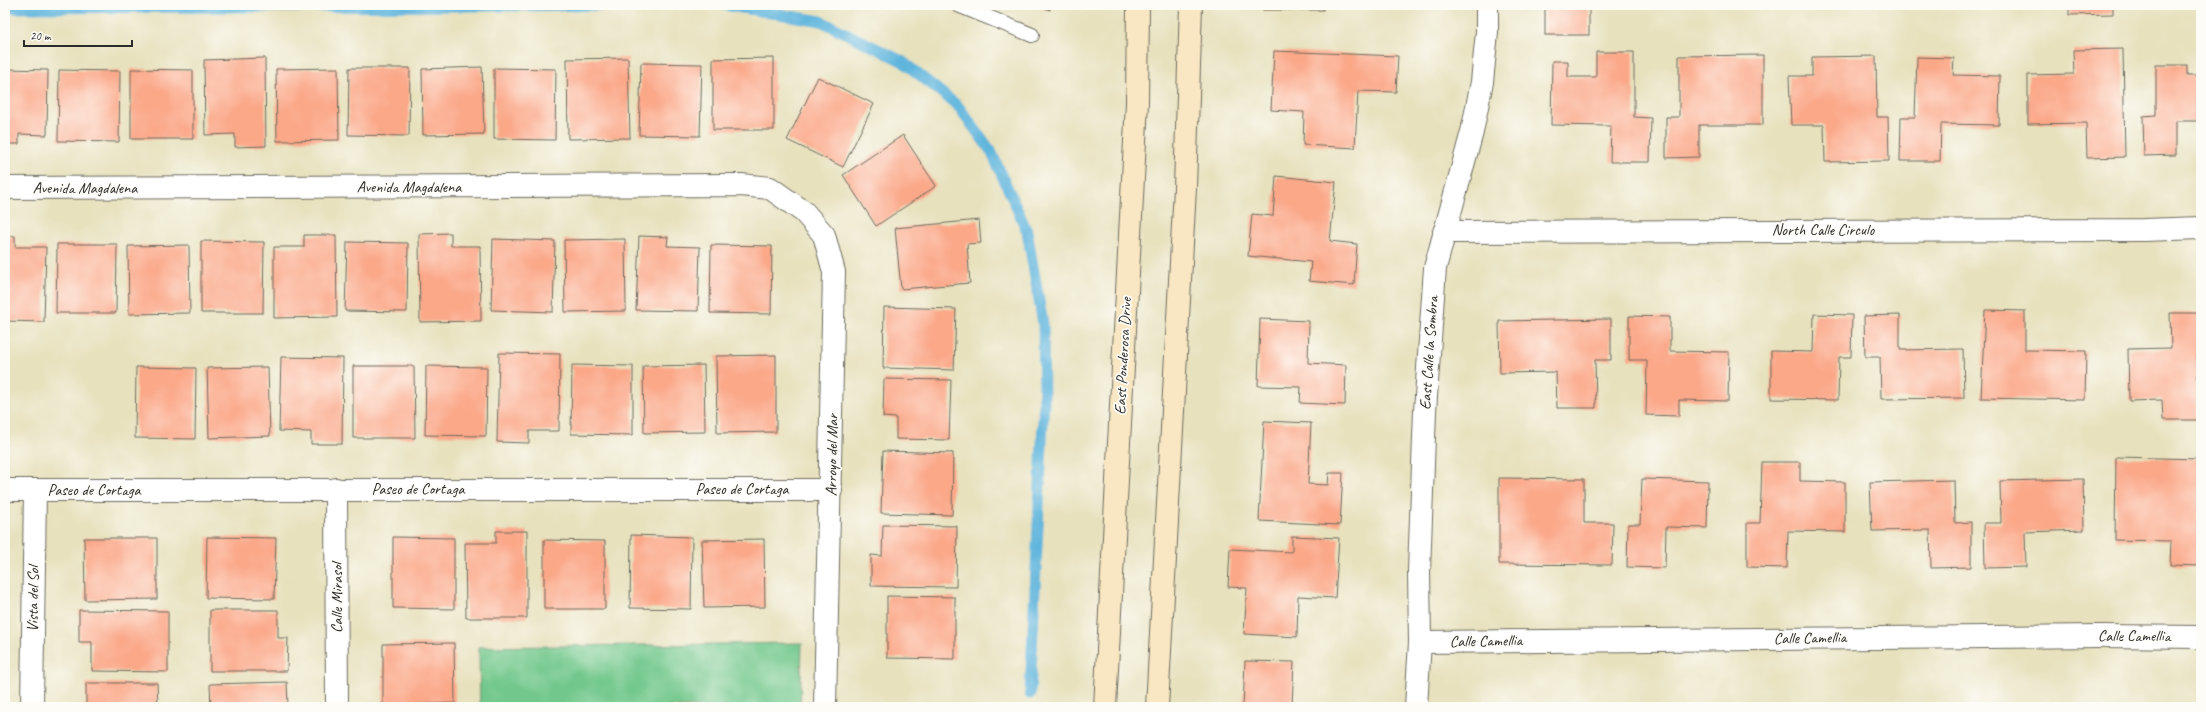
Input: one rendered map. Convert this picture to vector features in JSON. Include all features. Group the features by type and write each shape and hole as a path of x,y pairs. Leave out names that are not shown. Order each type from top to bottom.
{"main road":[{"name":"East Ponderosa Drive","path":"1105,707 1137,104 1138,5"},
{"path":"1157,707 1185,188 1191,5"}],"street":[{"name":"East Calle la Sombra","path":"1416,707 1420,642 1419,571 1425,412 1435,268 1472,132 1482,82 1487,32 1487,5"},
{"name":"Avenida Magdalena","path":"5,188 741,185 770,188 804,212"},
{"name":"Arroyo del Mar","path":"804,212 824,235 834,272 831,490 825,707"},
{"name":"North Calle Circulo","path":"1444,232 2144,230 2201,228"},
{"name":"Calle Mirasol","path":"336,489 337,707"},
{"name":"Paseo de Cortaga","path":"5,490 831,490"},
{"name":"Vista del Sol","path":"32,707 35,490"},
{"name":"Calle Camellia","path":"1420,642 2092,636 2201,637"}],"lane":[{"path":"958,5 1032,35"}],"green space":[{"path":"802,643 800,707 480,707 479,647"}],"building":[{"path":"1035,5 1051,5 1050,10"},
{"path":"1263,5 1323,5 1323,10 1263,10"},
{"path":"1545,5 1589,5 1589,35 1545,35"},
{"path":"1798,5 1843,5 1843,7 1798,7"},
{"path":"2069,5 2113,5 2113,14 2069,15"},
{"path":"2123,49 2125,157 2087,158 2086,123 2028,124 2028,75 2074,74 2073,50"},
{"path":"1274,51 1398,56 1396,92 1358,91 1355,148 1303,145 1304,112 1271,110"},
{"path":"1596,52 1634,52 1634,117 1651,118 1650,162 1610,162 1611,126 1551,125 1552,61 1568,61 1568,77 1596,77"},
{"path":"1763,55 1763,125 1699,125 1699,157 1666,158 1666,117 1679,117 1679,56"},
{"path":"1876,56 1877,117 1888,117 1889,161 1825,162 1824,125 1791,125 1789,76 1812,76 1812,57"},
{"path":"1917,57 1954,58 1953,75 2000,76 1999,125 1941,124 1940,161 1900,161 1901,117 1915,117"},
{"path":"265,58 266,146 235,147 235,134 205,135 204,60"},
{"path":"628,58 630,138 568,139 567,59"},
{"path":"774,58 774,130 713,130 713,59"},
{"path":"641,63 702,64 700,136 639,135"},
{"path":"2156,65 2187,65 2187,75 2201,75 2201,121 2176,121 2176,155 2144,156 2143,116 2156,115"},
{"path":"482,67 484,134 423,135 422,69"},
{"path":"338,68 339,140 277,141 276,69"},
{"path":"349,68 410,68 409,136 348,135"},
{"path":"494,68 556,69 555,140 494,139"},
{"path":"5,69 48,70 47,135 19,134 19,144 5,144"},
{"path":"131,69 193,70 193,139 131,139"},
{"path":"59,70 120,71 119,142 58,141"},
{"path":"818,77 874,104 843,167 787,140"},
{"path":"903,135 936,186 876,226 843,175"},
{"path":"1276,176 1336,182 1330,241 1357,244 1354,285 1309,281 1311,262 1248,256 1252,214 1273,216"},
{"path":"979,220 981,243 967,244 970,283 901,289 895,228"},
{"path":"451,233 451,246 480,246 481,321 420,322 419,234"},
{"path":"304,235 336,235 337,317 274,318 274,247 304,247"},
{"path":"5,236 15,236 15,247 46,247 44,322 5,321"},
{"path":"639,236 668,237 667,246 700,247 698,311 636,310"},
{"path":"493,239 555,241 553,312 491,310"},
{"path":"625,239 626,311 565,312 564,240"},
{"path":"201,241 264,242 263,313 201,313"},
{"path":"347,242 408,243 407,312 345,311"},
{"path":"57,244 117,244 116,313 56,313"},
{"path":"189,245 190,313 129,314 128,246"},
{"path":"711,245 772,246 771,314 710,313"},
{"path":"884,307 956,309 954,370 883,368"},
{"path":"1985,310 2025,311 2025,350 2086,351 2085,400 1981,398"},
{"path":"2170,313 2201,313 2201,355 2197,356 2199,420 2163,420 2162,400 2129,401 2128,349 2171,348"},
{"path":"1814,314 1852,315 1851,357 1839,357 1838,400 1771,399 1771,351 1813,352"},
{"path":"1900,315 1900,350 1963,349 1964,398 1881,399 1880,357 1865,357 1864,316"},
{"path":"1629,316 1670,317 1670,351 1729,352 1728,401 1679,400 1679,416 1646,415 1647,360 1629,360"},
{"path":"1260,319 1309,321 1308,363 1346,365 1345,405 1300,403 1301,387 1258,386"},
{"path":"1611,319 1611,360 1595,360 1596,408 1557,408 1556,372 1500,373 1499,321"},
{"path":"499,353 560,354 559,431 529,431 529,443 497,442"},
{"path":"776,355 776,432 717,433 716,356"},
{"path":"281,357 343,358 342,444 311,444 311,432 279,431"},
{"path":"572,365 633,366 633,435 571,434"},
{"path":"704,365 705,432 644,433 643,366"},
{"path":"353,366 414,366 415,438 353,438"},
{"path":"426,366 487,367 486,436 425,435"},
{"path":"136,367 196,368 195,439 135,438"},
{"path":"268,367 270,436 209,438 207,368"},
{"path":"884,379 951,380 949,440 896,439 896,418 883,417"},
{"path":"1264,421 1311,423 1308,484 1328,485 1329,473 1343,473 1340,525 1259,521"},
{"path":"883,451 953,453 952,515 881,513"},
{"path":"2116,457 2201,459 2201,566 2170,565 2171,541 2115,540"},
{"path":"1762,462 1800,462 1800,481 1845,482 1845,532 1788,531 1787,568 1747,567 1747,523 1760,523"},
{"path":"1499,478 1584,479 1584,523 1613,523 1612,565 1499,564"},
{"path":"1642,479 1708,481 1707,528 1666,527 1665,568 1627,567 1628,524 1640,524"},
{"path":"2083,479 2084,530 2025,532 2026,567 1985,568 1984,523 2001,523 2000,481"},
{"path":"1954,480 1955,523 1971,522 1971,567 1931,568 1930,530 1872,531 1870,482"},
{"path":"883,525 957,526 956,587 871,586 871,555 882,556"},
{"path":"496,531 527,531 527,618 466,618 465,543 496,543"},
{"path":"631,535 692,537 691,609 630,608"},
{"path":"1292,536 1339,538 1335,598 1298,596 1297,637 1244,634 1247,588 1228,587 1230,549 1292,552"},
{"path":"207,537 276,538 274,599 206,598"},
{"path":"393,537 454,538 454,609 393,608"},
{"path":"84,538 157,538 157,599 85,600"},
{"path":"764,539 765,607 704,608 702,540"},
{"path":"544,540 605,541 605,609 544,609"},
{"path":"887,596 955,597 955,659 887,658"},
{"path":"79,610 168,611 168,672 92,671 92,642 79,642"},
{"path":"210,610 278,610 278,638 288,638 287,671 210,671"},
{"path":"454,643 455,703 383,705 383,644"},
{"path":"1245,661 1294,662 1292,707 1243,707"},
{"path":"287,682 288,707 211,707 210,684"},
{"path":"86,683 157,683 158,707 86,707"}],"waterway":[{"path":"5,8 657,5"},
{"path":"724,5 821,21 902,61 958,106 991,151 1027,231 1043,324 1044,401 1030,694"}]}
